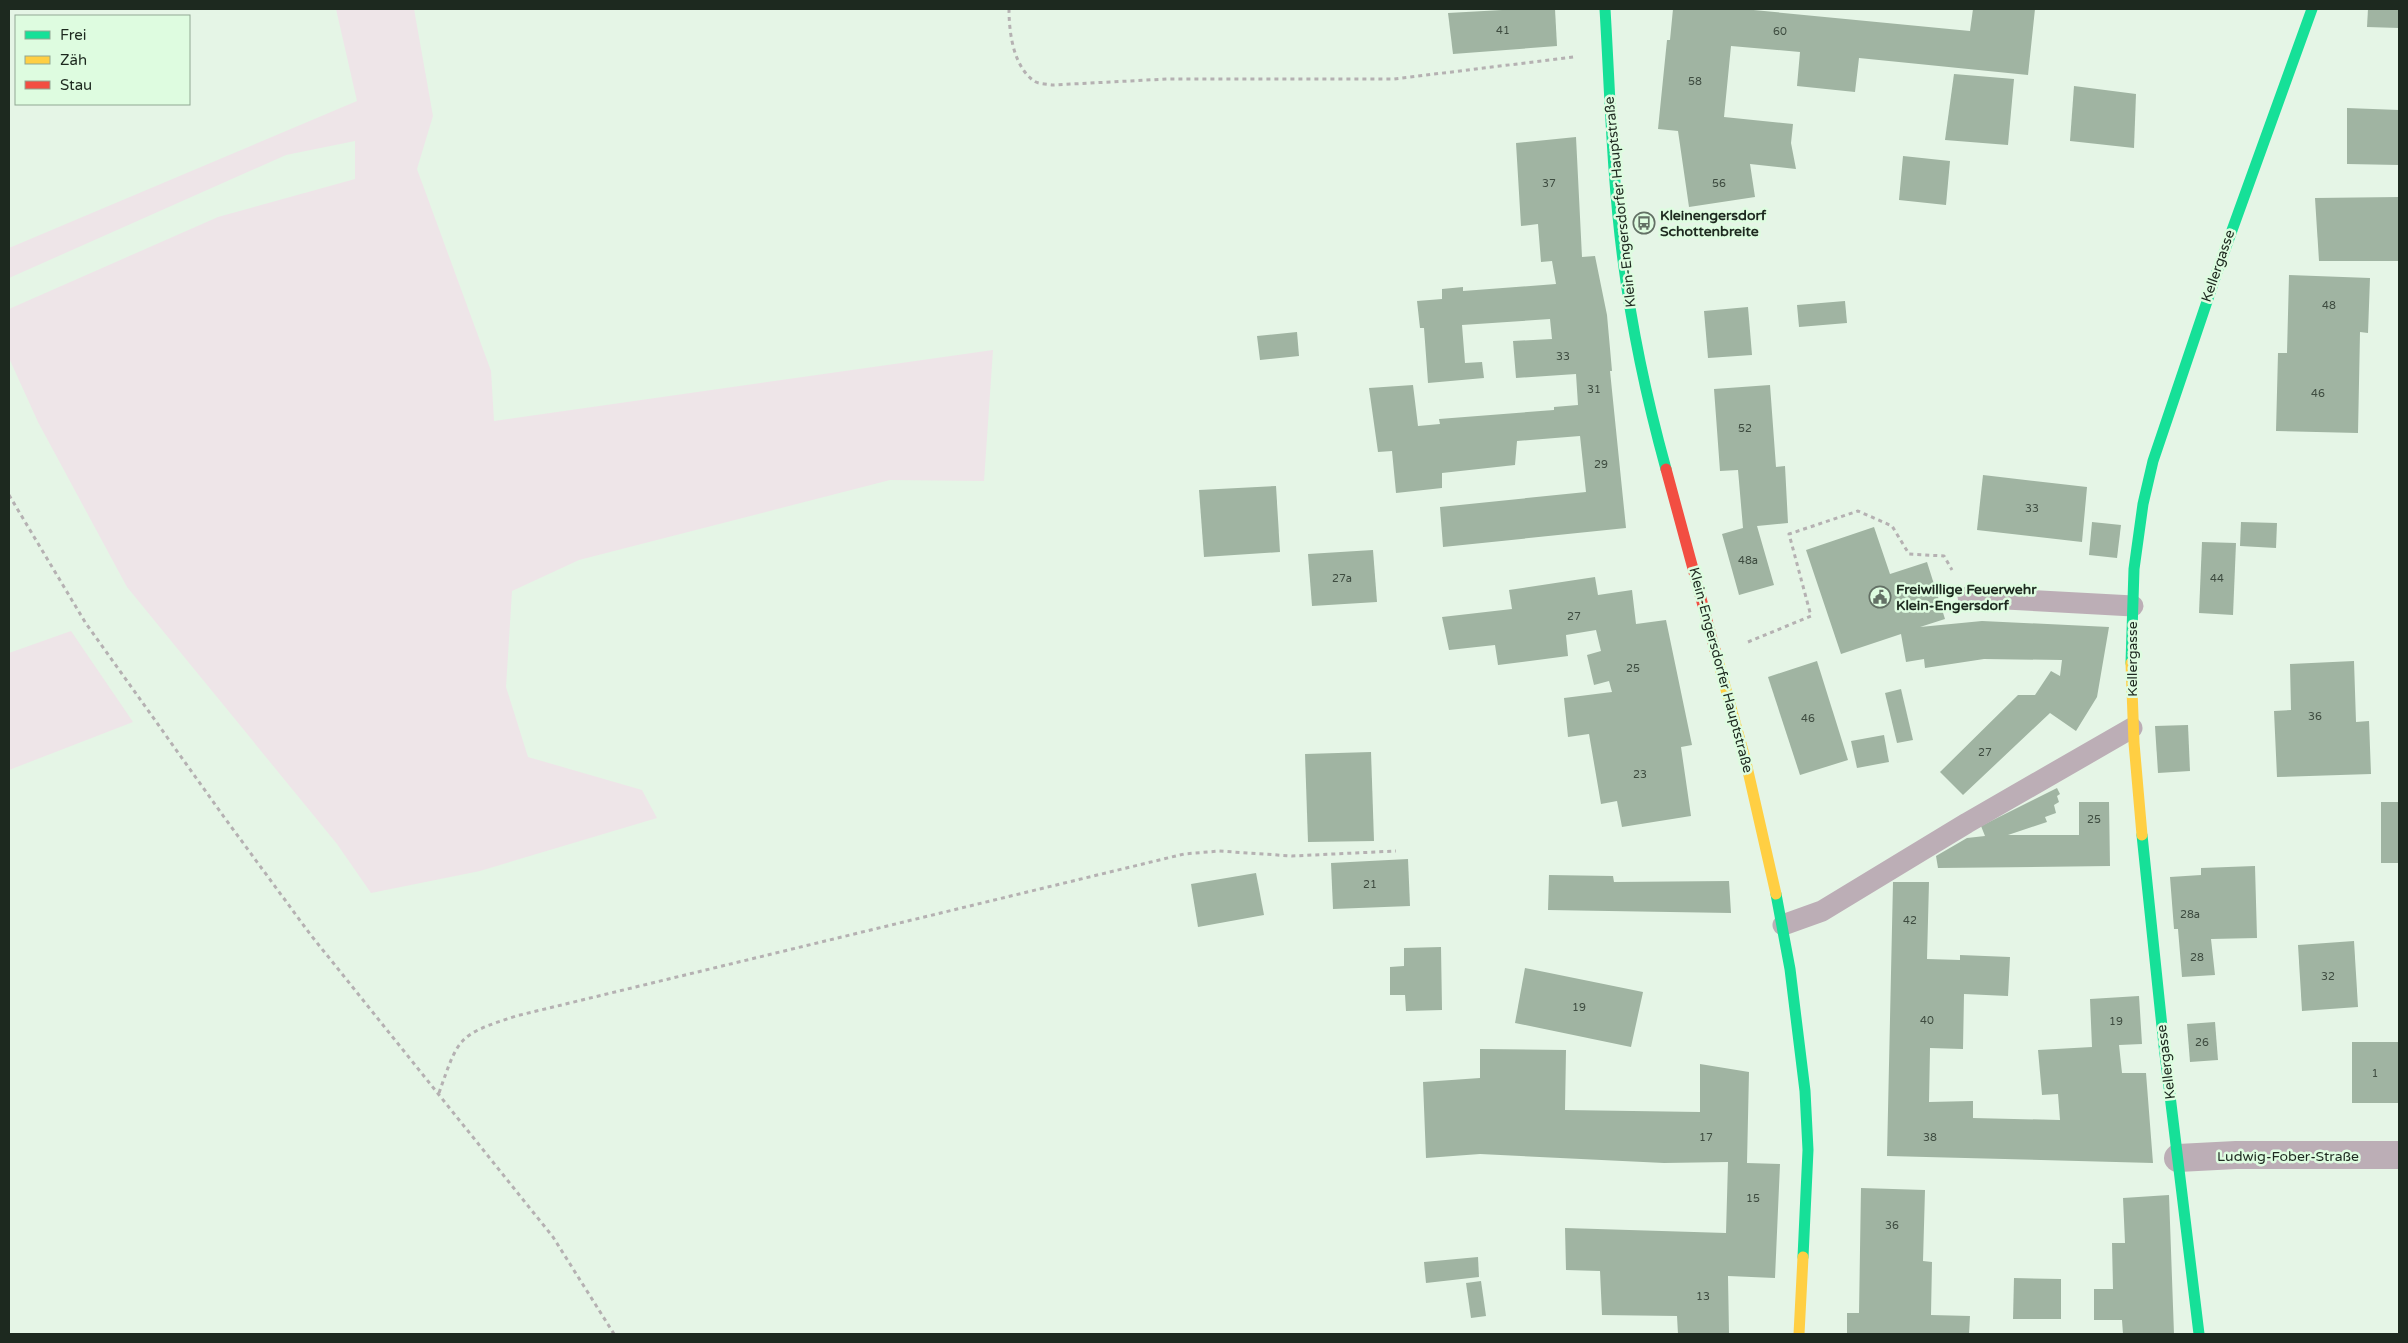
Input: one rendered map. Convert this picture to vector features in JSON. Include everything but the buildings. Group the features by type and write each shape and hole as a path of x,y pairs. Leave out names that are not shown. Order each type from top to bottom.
{"street":[{"name":"Klein-Engersdorfer Hauptstraße","path":"1605,9 1622,250 1641,370 1649,409 1759,814 1783,925 1799,1037 1808,1150 1799,1334"},
{"name":"Kellergasse","path":"2199,1334 2154,963 2132,728 2132,606 2139,524 2158,447 2222,254 2312,9"},
{"name":"Ludwig-Fober-Straße","path":"2178,1158 2236,1155 2399,1155"}],"lane":[{"path":"1968,597 2132,606"},
{"path":"1783,925 1822,911 1950,833 2132,728"}],"path":[{"path":"1009,9 1009,26 1020,67 1035,82 1053,85 1167,79 1394,79 1607,53"},
{"path":"9,495 58,580 135,694 310,934 553,1237 614,1334"},
{"path":"1717,655 1811,616 1789,534 1858,511 1892,526 1909,554 1944,556 1968,597"},
{"path":"439,1094 452,1057 463,1038 475,1030 516,1016 1184,854 1219,851 1292,856 1396,851"}],"shaded area":[{"path":"336,9 414,9 433,116 417,169 491,371 494,421 993,350 984,481 890,480 579,560 512,591 506,687 528,757 642,790 657,818 480,871 371,893 337,844 127,587 38,422 9,358 9,309 218,217 355,179 355,141 286,155 9,278 9,248 357,101"},
{"path":"71,631 133,722 9,770 9,653"}],"traffic: fast":[{"path":"1605,9 1614,166 1623,260 1641,365 1666,469"},
{"path":"2131,663 2134,569 2143,504 2153,461 2218,269 2312,9"},
{"path":"2142,835 2164,1046 2199,1334"},
{"path":"1776,894 1790,969 1805,1091 1808,1150 1803,1257"}],"traffic: slow":[{"path":"1715,650 1745,758 1776,894"},
{"path":"2131,663 2134,743 2142,835"},
{"path":"1799,1334 1803,1257"}],"traffic: jam":[{"path":"1666,469 1715,650"}],"place":[{"name":"Kleinengersdorf Schottenbreite","path":"1644,223"},
{"name":"Freiwillige Feuerwehr Klein-Engersdorf","path":"1880,597"}]}
